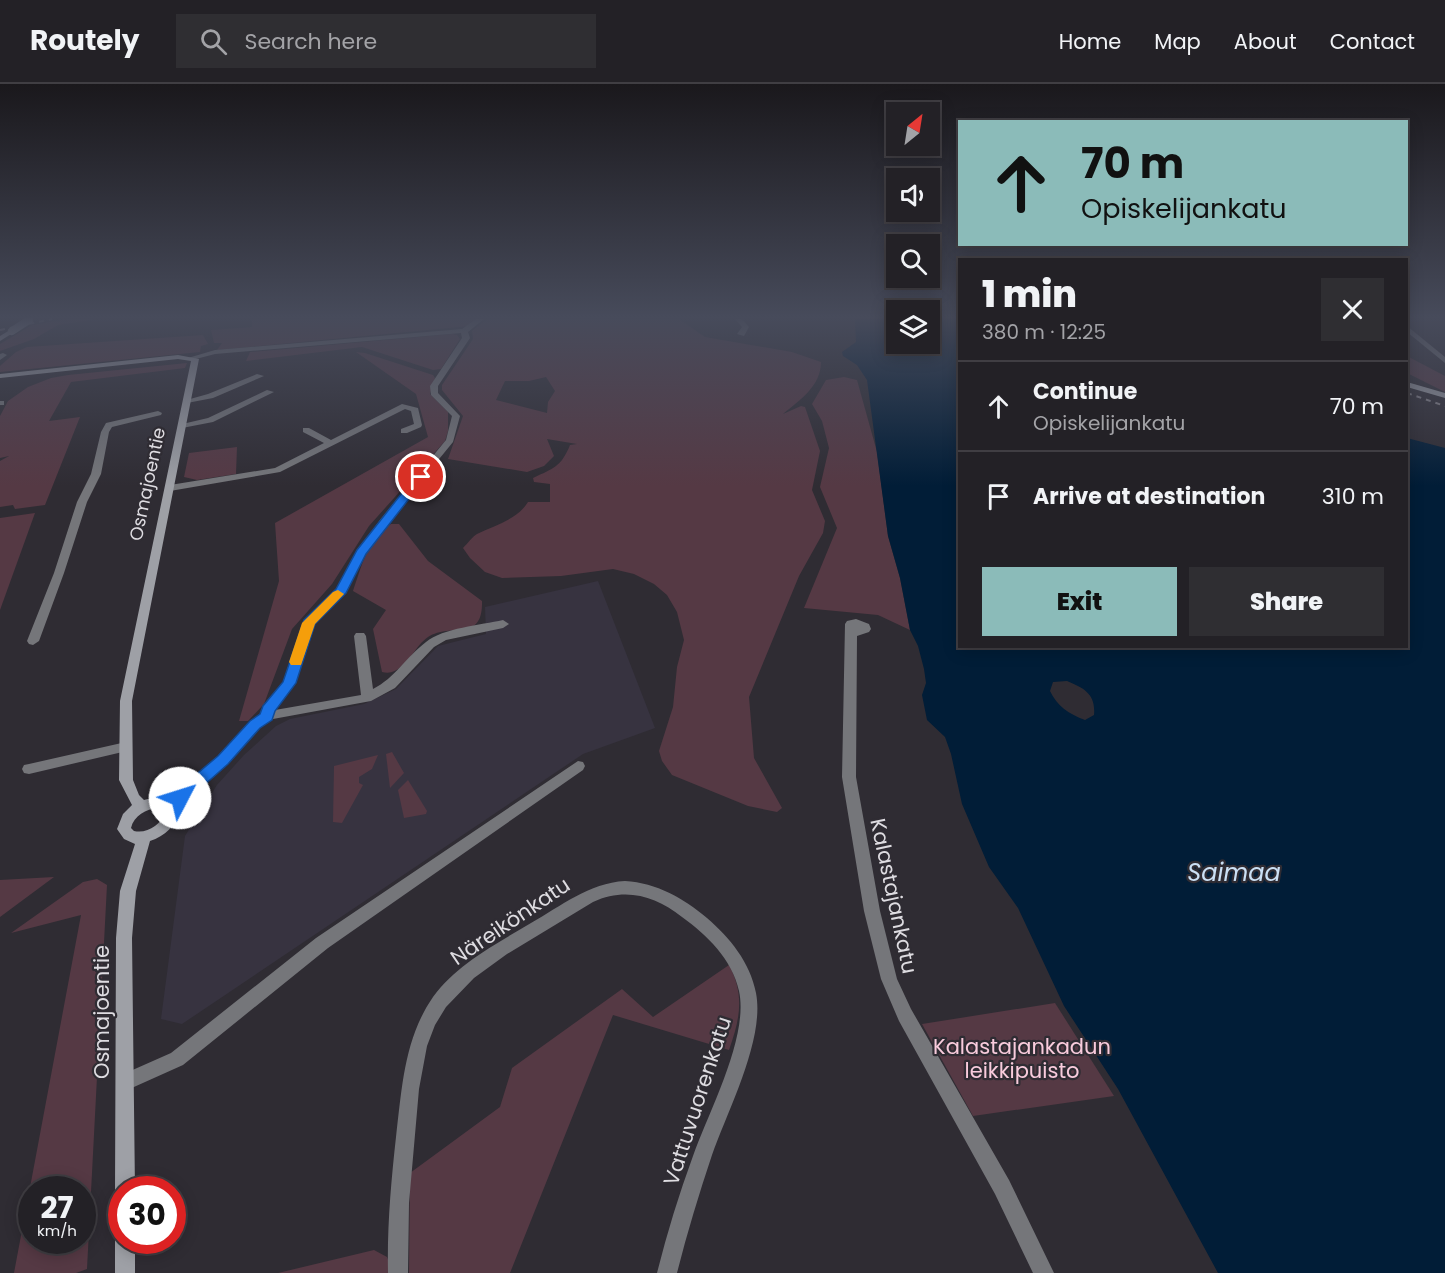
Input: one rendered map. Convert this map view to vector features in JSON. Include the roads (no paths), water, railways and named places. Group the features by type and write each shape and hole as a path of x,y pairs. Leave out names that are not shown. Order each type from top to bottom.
{"street":[{"name":"Osmajoentie","path":"141,807 128,788 126,701 192,374"},
{"path":"267,716 268,710 289,683 309,623 342,590 361,553 450,440 456,416 451,408 434,393 434,386 442,374"},
{"path":"187,401 210,396 260,376"},
{"path":"1408,384 1445,396"},
{"path":"182,425 210,420 270,392"},
{"path":"170,488 270,472 405,406 415,410 419,422 418,425 404,431"},
{"path":"33,641 59,573 80,501 96,474 105,432 109,425 158,413"},
{"path":"306,430 331,443"},
{"path":"169,806 204,777 255,724 267,716 367,698 391,685 430,644 443,637 503,624"},
{"name":"Kalastajankatu","path":"851,634 849,777 872,911 889,979 904,1015 951,1087 1044,1273"},
{"path":"360,636 367,698"},
{"path":"29,769 126,747"},
{"path":"125,1083 177,1059 322,943 578,766"},
{"path":"158,802 169,806 172,814 166,826 144,837 130,837 123,829 128,817 141,807 158,802"},
{"name":"Osmajoentie","path":"125,1176 124,938 128,891 144,837"},
{"name":"Näreikönkatu","path":"398,1273 398,1211 411,1081 418,1047 428,1021 439,1003 473,969 505,946 588,896 624,886 657,892 670,900"},
{"name":"Vattuvuorenkatu","path":"667,1273 698,1167 745,1038 750,1007 744,978 728,949 714,933 670,900"},
{"path":"125,1254 125,1273"}],"water":[{"name":"Saimaa","path":"863,374 958,374 958,648 1408,648 1408,438 1445,448 1445,1273 1218,1273 1118,1089 1064,1006 1018,908 989,867 962,804 945,737 927,720 922,695 926,683 924,669 918,646 910,630 900,578 888,536 867,380","holes":["1067,681 1088,693 1093,702 1094,715 1085,720 1064,709 1050,691 1053,682"]}],"railway":[{"path":"1408,393 1445,406"}],"park label":[{"name":"Kalastajankadun leikkipuisto","path":"1022,1058"}]}
